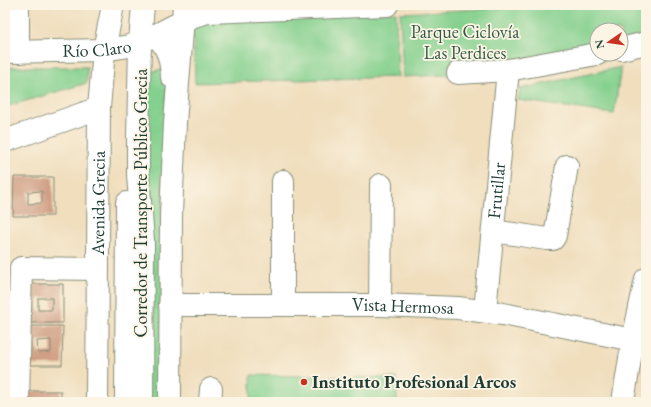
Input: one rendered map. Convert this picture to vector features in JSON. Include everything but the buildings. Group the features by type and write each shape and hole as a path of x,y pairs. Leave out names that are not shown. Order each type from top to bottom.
{"street":[{"path":"11,52 18,5"},
{"name":"Avenida Grecia","path":"97,402 99,108 104,50 113,5"},
{"name":"Corredor de Transporte Público Grecia","path":"126,402 127,159 130,118 142,41 129,5"},
{"name":"Corredor de Transporte Público Grecia","path":"142,402 142,242 138,175 138,138 143,5"},
{"name":"Río Claro","path":"11,52 104,50 142,41 183,13 200,13 225,10 387,5"},
{"path":"170,402 171,214 175,124 183,13"},
{"path":"142,41 163,43 168,51 172,74 175,124"},
{"path":"629,47 646,43"},
{"path":"458,73 508,70 589,55"},
{"name":"Frutillar","path":"485,311 508,70"},
{"path":"5,141 99,108"},
{"path":"493,231 552,239 555,236 567,166"},
{"path":"283,181 283,305"},
{"path":"380,305 381,185"},
{"path":"18,402 21,268 98,269"},
{"path":"623,402 633,340 646,279"},
{"name":"Vista Hermosa","path":"170,305 430,306 485,311 633,340"}],"green space":[{"name":"Parque Ciclovía Las Perdices","path":"541,5 646,5 646,53 629,56 629,22 589,22 589,62 594,62 531,71 403,77 400,13"},
{"path":"396,12 398,77 195,83 193,22"},
{"path":"5,67 87,67 87,83 5,107"},
{"path":"621,67 614,114 518,100 520,89"},
{"path":"161,69 167,77 163,193 161,402 146,402 148,73"},
{"path":"251,375 397,378 397,402 251,402"}],"place":[{"name":"Instituto Profesional Arcos","path":"304,382"}]}
